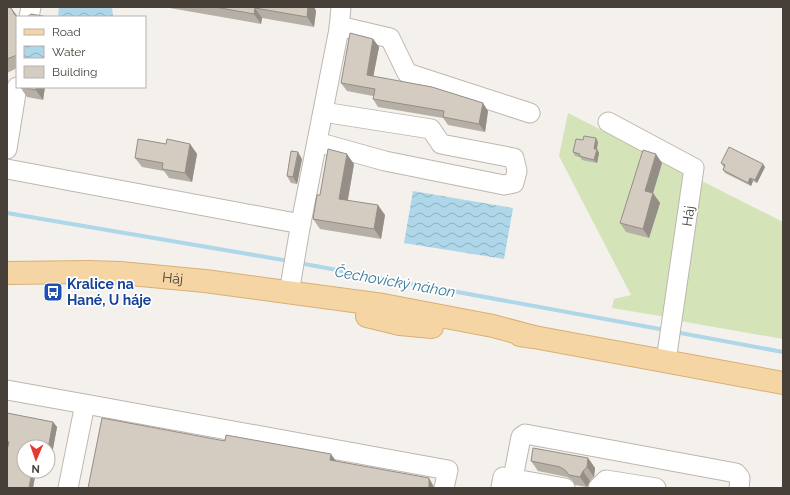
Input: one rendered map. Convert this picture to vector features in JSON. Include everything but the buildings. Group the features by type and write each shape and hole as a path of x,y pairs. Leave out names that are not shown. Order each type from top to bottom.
{"main road":[{"name":"Háj","path":"7,273 89,272 120,273 205,281 291,282 328,297 390,306 512,330 534,337 783,383"}],"street":[{"path":"291,282 339,26 341,7"},
{"path":"339,26 390,38 407,73 530,113"},
{"path":"7,149 17,88"},
{"path":"317,142 385,161 504,185 514,183 517,171 514,158 441,144 431,129 323,112"},
{"name":"Háj","path":"608,122 694,168 666,361"},
{"path":"434,171 441,144"},
{"path":"7,168 301,224"},
{"path":"7,390 448,470 444,488"},
{"path":"68,488 85,404"},
{"path":"565,488 507,483 521,437 525,434 736,473 740,478 739,488"},
{"path":"598,488 606,480 656,488"}],"green space":[{"path":"568,113 686,173 666,317 612,308 614,299 631,295 559,156"},
{"path":"700,180 783,222 783,339 680,321"}],"water":[{"path":"59,7 112,7 113,16 58,16"},
{"path":"413,191 513,208 504,259 404,243"}],"waterway":[{"name":"Čechovický náhon","path":"7,213 289,261"},
{"name":"Čechovický náhon","path":"299,263 665,330"},
{"name":"Čechovický náhon","path":"675,332 783,352"}],"place":[{"name":"Kralice na Hané, U háje","path":"53,292"}]}
